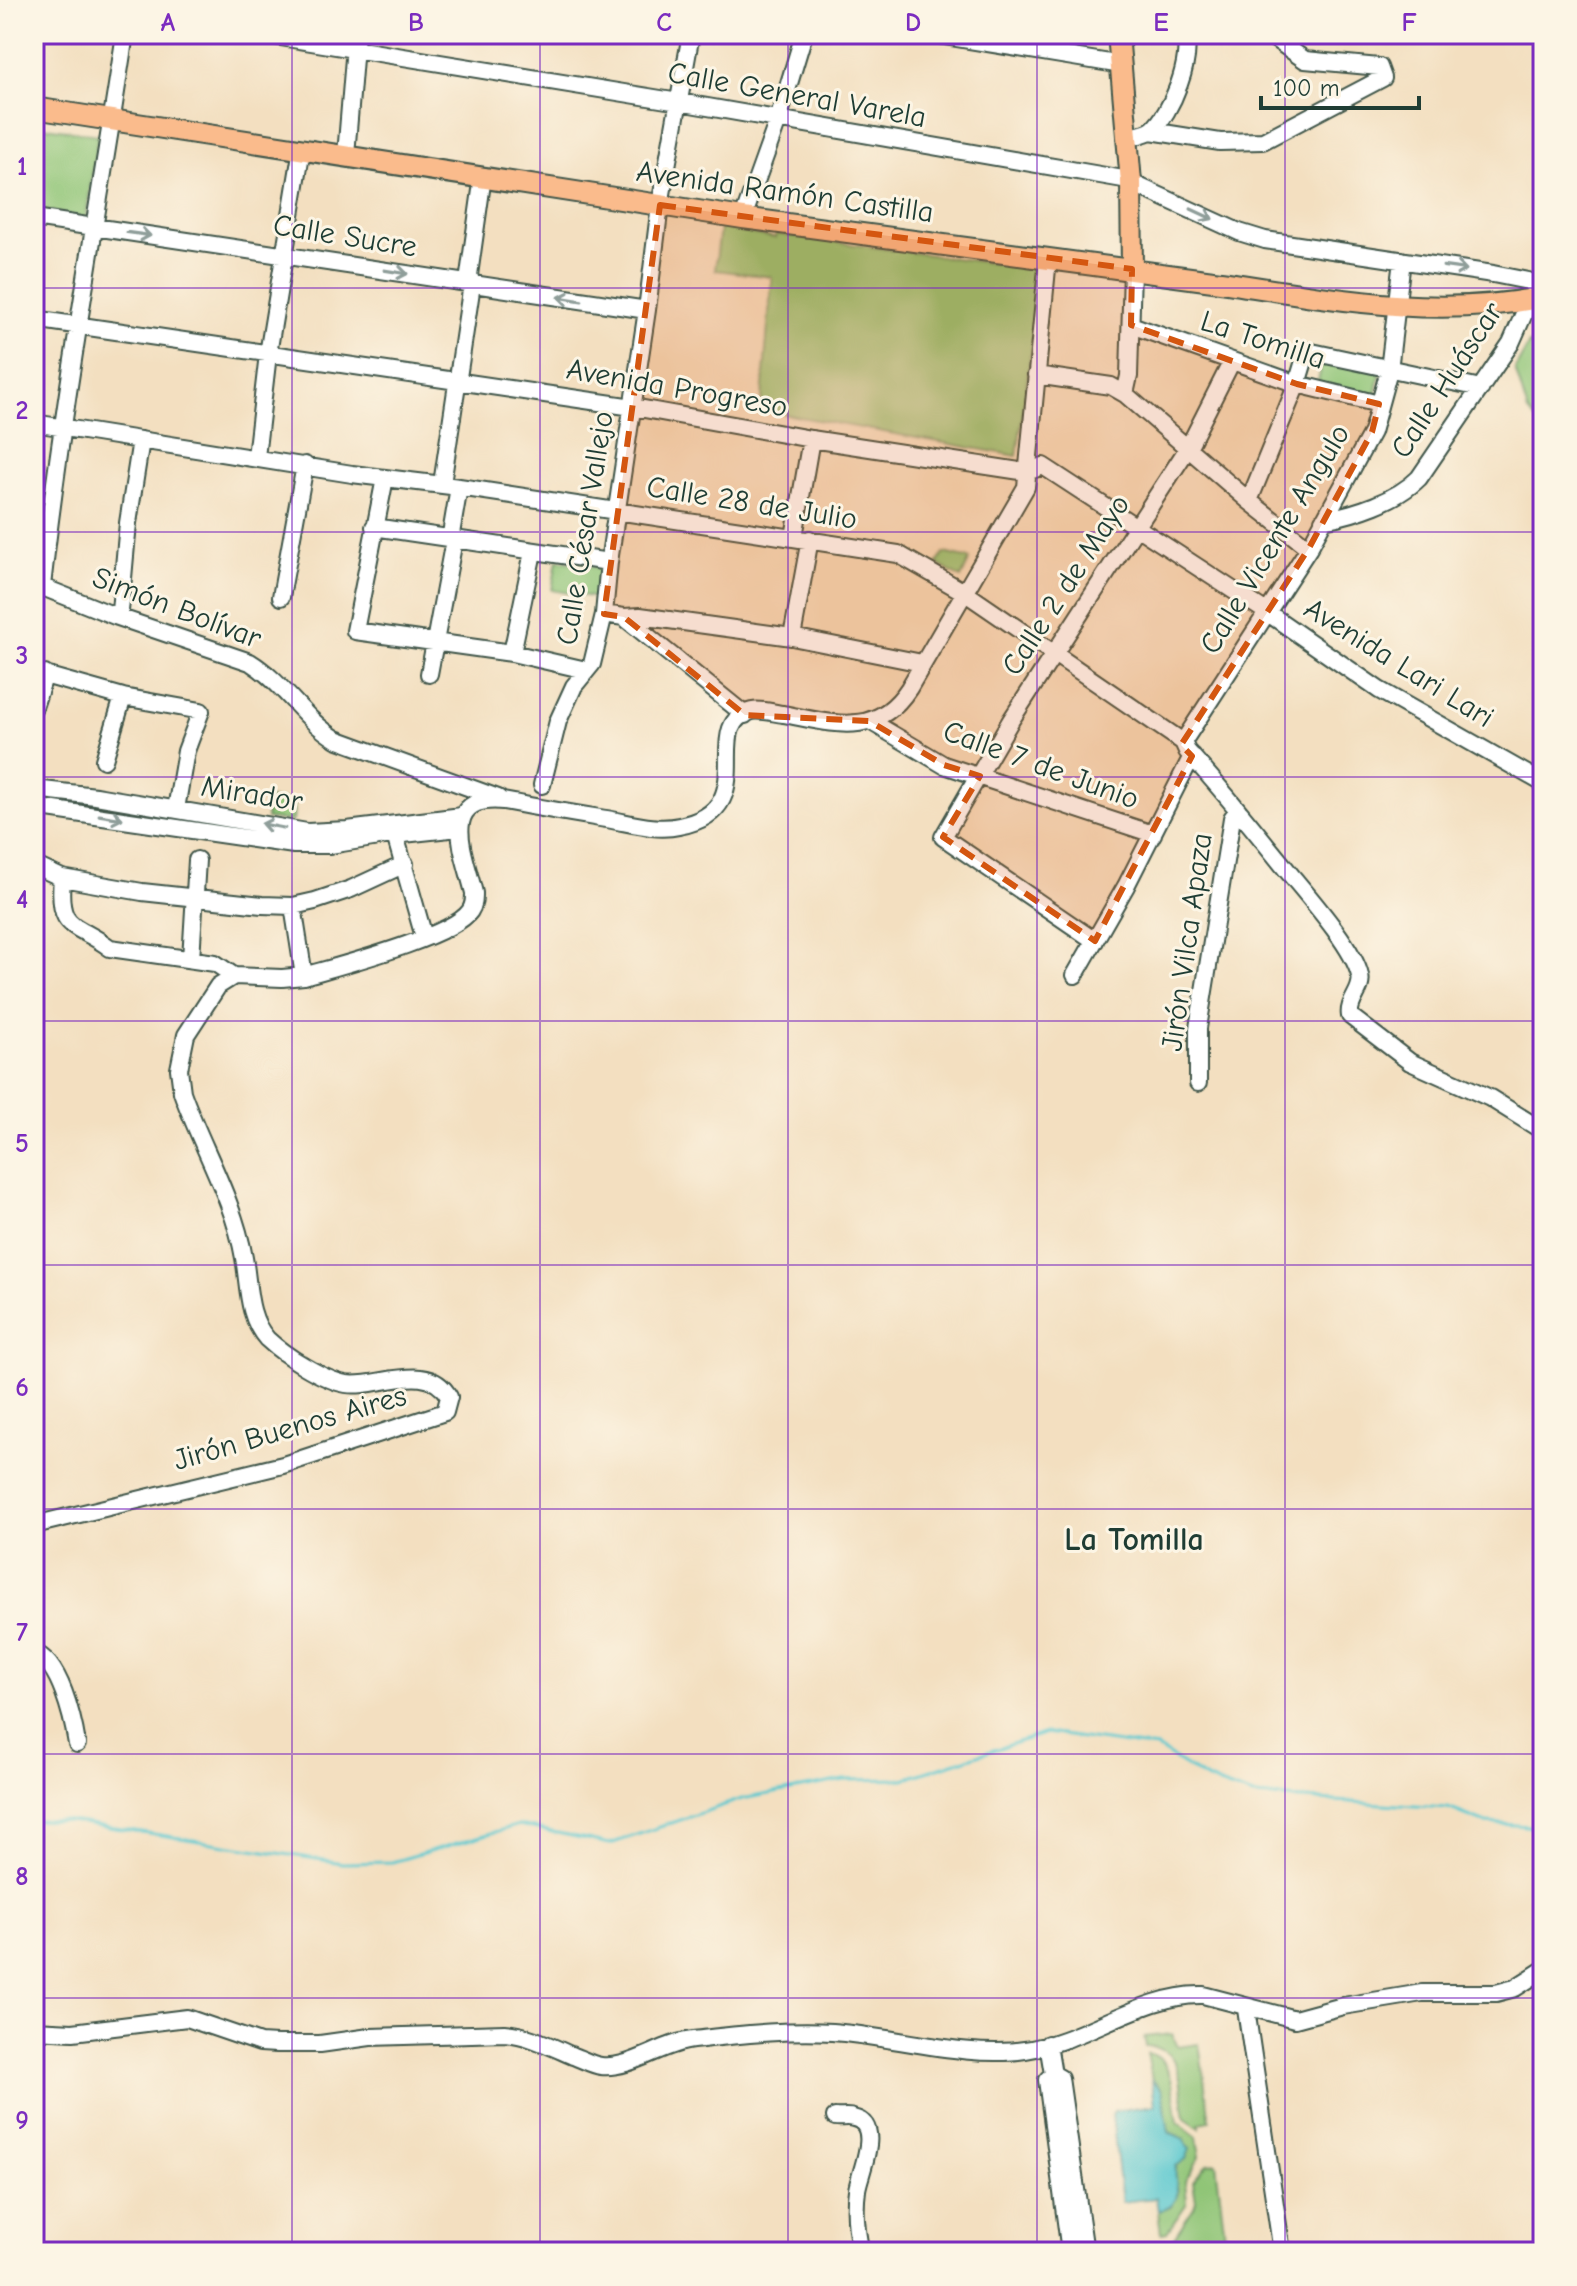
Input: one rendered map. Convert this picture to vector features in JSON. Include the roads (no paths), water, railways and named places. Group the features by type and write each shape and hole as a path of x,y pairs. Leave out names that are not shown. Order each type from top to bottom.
{"main road":[{"path":"1118,34 1131,182 1132,269"},
{"name":"Avenida Ramón Castilla","path":"34,108 743,218 1132,269 1309,296 1397,306 1474,306 1539,295"}],"street":[{"path":"38,585 42,511 63,428 125,34"},
{"name":"Calle General Varela","path":"262,34 355,42 1131,182 1140,189 1251,236 1528,281 1539,295"},
{"name":"Calle César Vallejo","path":"542,785 558,721 574,686 592,664 604,614 660,205 691,34"},
{"path":"743,218 804,34"},
{"path":"932,34 1122,65"},
{"path":"1151,131 1173,102 1185,62 1184,34"},
{"path":"1127,138 1151,131 1220,142 1263,141 1383,78 1379,67 1305,60 1268,34"},
{"path":"346,155 355,42"},
{"path":"256,457 268,354 302,148"},
{"path":"429,674 454,540 451,534 451,486 457,381 472,284 469,275 483,176"},
{"name":"Calle Sucre","path":"34,218 647,310"},
{"path":"62,878 63,914 69,923 110,948 215,963 234,976 304,976 424,937 467,915 474,903 474,893 460,822 471,805 480,801 503,801 652,827 689,824 713,812 724,798 729,736 734,725 745,715 757,711 833,723 870,721 887,714 901,701 1024,492 1048,258"},
{"name":"Calle Vicente Angulo","path":"1075,975 1153,834 1187,749 1309,548 1372,432 1389,370 1402,260"},
{"path":"1125,394 1129,376 1132,269"},
{"name":"Calle Huáscar","path":"1323,520 1343,516 1408,489 1441,450 1539,295"},
{"name":"Avenida Progreso","path":"34,319 633,407 811,439 1027,472 1043,466 1268,613"},
{"name":"La Tomilla","path":"1131,325 1297,384 1379,404"},
{"path":"1249,501 1297,384 1307,351 1481,388"},
{"name":"Calle 2 de Mayo","path":"1095,941 943,837 1011,720 1188,448 1232,361"},
{"path":"1036,375 1111,386 1125,394 1249,501 1309,548"},
{"name":"Calle 28 de Julio","path":"34,423 898,554 964,592 1187,749 1327,919 1361,976 1360,985 1348,1008 1350,1016 1410,1062 1490,1098 1543,1131"},
{"path":"792,637 811,439"},
{"path":"115,616 120,611 128,523 141,440"},
{"path":"281,597 305,465"},
{"path":"385,478 355,631 512,653 586,670"},
{"path":"374,527 609,562"},
{"path":"512,653 533,552"},
{"name":"Simón Bolívar","path":"38,585 115,616 250,662 270,675 315,723 336,739 460,782 503,801"},
{"name":"Avenida Lari Lari","path":"1268,613 1379,690 1543,783"},
{"path":"604,614 792,637 922,663"},
{"path":"624,617 745,715"},
{"path":"34,707 40,673 123,697 201,711 186,751 176,809"},
{"path":"104,760 123,697"},
{"name":"Calle 7 de Junio","path":"870,721 944,765 1153,834"},
{"name":"Mirador","path":"34,789 307,832 394,830 460,822"},
{"name":"Mirador","path":"34,807 286,844 330,845 394,830"},
{"name":"Jirón Vilca Apaza","path":"1198,1083 1198,1028 1232,818 1238,810"},
{"path":"394,830 424,937"},
{"path":"191,959 197,860"},
{"path":"34,865 62,878 194,898 293,906 351,889 405,864"},
{"path":"293,906 304,976"},
{"name":"Jirón Buenos Aires","path":"34,1525 283,1465 400,1425 440,1415 448,1409 446,1390 423,1379 398,1378 354,1385 337,1382 280,1350 257,1325 238,1233 186,1102 179,1076 186,1035 208,997 234,976"},
{"path":"34,1653 43,1656 55,1671 73,1722 77,1744"},
{"path":"34,2030 73,2032 187,2018 247,2039 277,2044 320,2044 370,2037 505,2033 524,2035 598,2066 617,2066 688,2040 754,2034 830,2032 989,2052 1025,2050 1077,2037 1115,2018 1188,1995 1203,1995 1246,2009 1295,2019 1343,2006 1422,1993 1496,1993 1515,1988 1543,1970"},
{"path":"1246,2009 1282,2252"},
{"path":"1048,2044 1053,2074"},
{"path":"1053,2074 1047,2080 1070,2252"},
{"path":"1053,2074 1060,2078 1085,2252"},
{"path":"835,2117 853,2117 862,2122 867,2130 869,2149 857,2188 855,2226 861,2252"}],"water":[{"path":"1152,2080 1162,2090 1169,2132 1184,2139 1190,2149 1186,2159 1176,2166 1176,2199 1158,2211 1156,2198 1122,2202 1112,2115 1114,2111 1155,2105"}],"waterway":[{"path":"34,1820 63,1820 343,1863 392,1862 519,1825 610,1844 742,1799 844,1780 904,1779 1046,1733 1157,1748 1208,1780 1253,1796 1448,1808 1486,1823 1543,1827"}],"district":[{"name":"La Tomilla","path":"1134,1539"}]}
